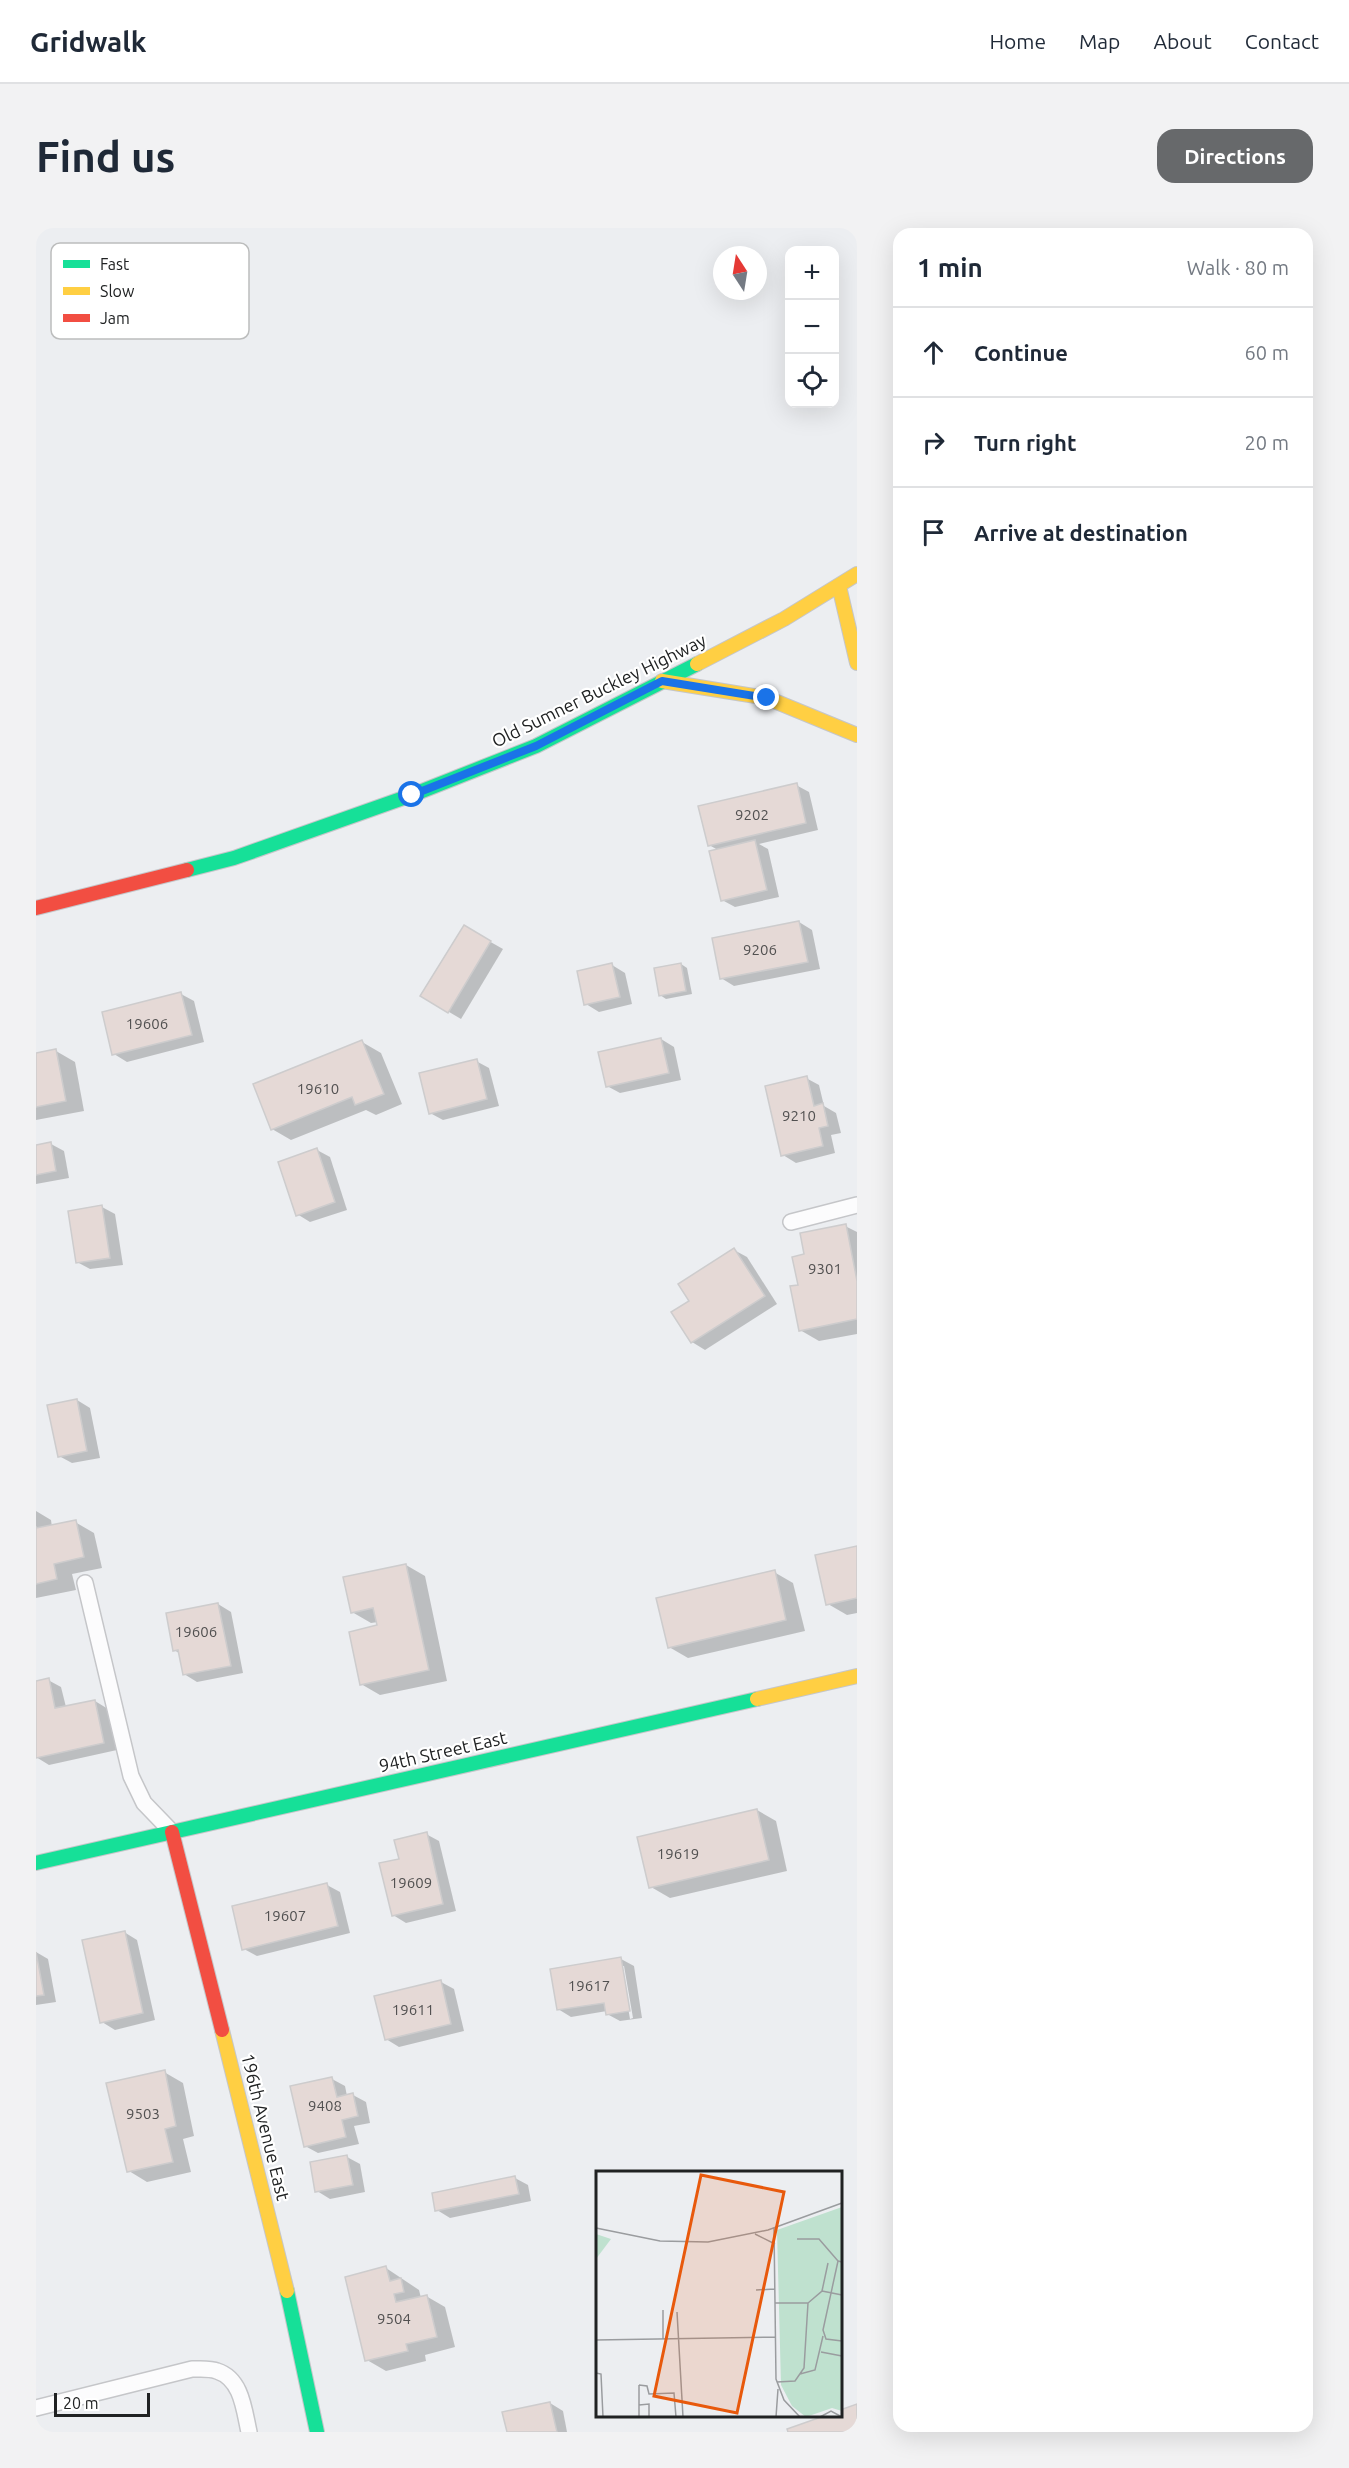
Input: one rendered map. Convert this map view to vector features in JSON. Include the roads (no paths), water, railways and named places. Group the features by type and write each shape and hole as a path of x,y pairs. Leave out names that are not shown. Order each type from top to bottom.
{"street":[{"name":"Old Sumner Buckley Highway","path":"36,908 234,858 314,832 536,746 784,619 857,574"},
{"path":"839,586 857,663"},
{"path":"662,681 767,698 857,735"},
{"name":"94th Street East","path":"36,1863 857,1676"},
{"name":"196th Avenue East","path":"172,1832 283,2274 317,2432"}],"lane":[{"path":"791,1222 857,1205"},
{"path":"85,1583 131,1776 144,1803 172,1832"},
{"path":"36,2408 192,2369 216,2370 234,2380 249,2432"}]}
